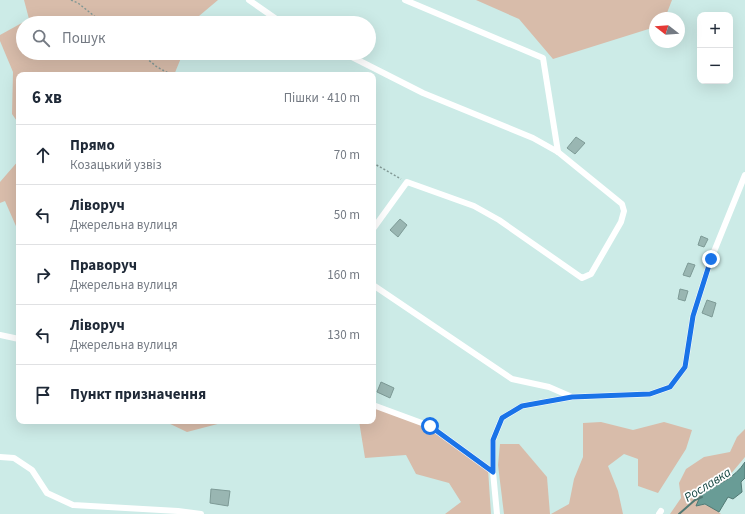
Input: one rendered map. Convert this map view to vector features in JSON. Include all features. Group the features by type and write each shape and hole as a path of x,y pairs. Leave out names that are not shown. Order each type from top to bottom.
{"street":[{"path":"249,0 272,16"},
{"path":"405,0 543,58 558,152"},
{"path":"358,60 423,93 533,138 558,152 622,204 624,212 621,222 591,274 582,278 499,220 480,209 407,182 376,225"},
{"path":"497,514 493,472 493,440 502,418 522,406 572,397 650,394 670,387 685,367 693,316 711,259 745,175"},
{"path":"376,287 512,379 549,387 572,397"},
{"path":"0,335 16,338"},
{"path":"376,406 430,426 493,472"},
{"path":"0,457 14,458 32,470 47,493 72,505 178,511 201,514"}],"path":[{"path":"71,0 78,3 94,16"},
{"path":"148,60 166,72"},
{"path":"376,165 407,182"}],"shaded area":[{"path":"24,0 218,0 199,16 28,16"},
{"path":"476,0 672,0 667,12 649,12 649,29 553,59 519,19"},
{"path":"16,26 16,60 180,60 175,72 16,72 16,120 12,114 13,72 0,41 0,35"},
{"path":"16,163 16,226 5,201 0,203 0,182"},
{"path":"376,406 430,426 488,469 491,514 445,514 461,502 449,483 416,474 406,455 365,458 359,424 376,424"},
{"path":"601,422 633,430 664,422 692,430 686,449 658,493 638,486 638,459 624,454 608,466 618,491 623,514 551,514 569,504 574,479 583,457 583,423"},
{"path":"170,424 218,424 187,432"},
{"path":"745,429 745,457 724,482 701,494 697,506 710,506 721,514 670,514 681,498 679,483 686,469 704,457 730,452 737,437"},
{"path":"500,444 519,444 547,477 550,514 504,514 498,465"}],"water":[{"path":"745,462 745,478 741,482 742,492 733,499 728,497 719,512 705,504 696,506 701,494 731,477"}],"building":[{"path":"576,137 585,143 575,154 567,148"},
{"path":"400,219 407,225 398,237 390,230"},
{"path":"701,236 708,239 704,247 698,245"},
{"path":"688,263 695,265 690,277 683,275"},
{"path":"680,289 688,291 685,301 678,299"},
{"path":"707,300 716,303 712,317 702,313"},
{"path":"381,382 394,388 390,398 377,392"},
{"path":"211,489 230,491 228,506 210,503"}],"waterway":[{"name":"Рославка","path":"679,514 695,500 702,497"}],"route":[{"path":"430,426 493,472 493,440 502,418 522,406 572,397 650,394 670,387 685,367 693,316 711,259"}]}
